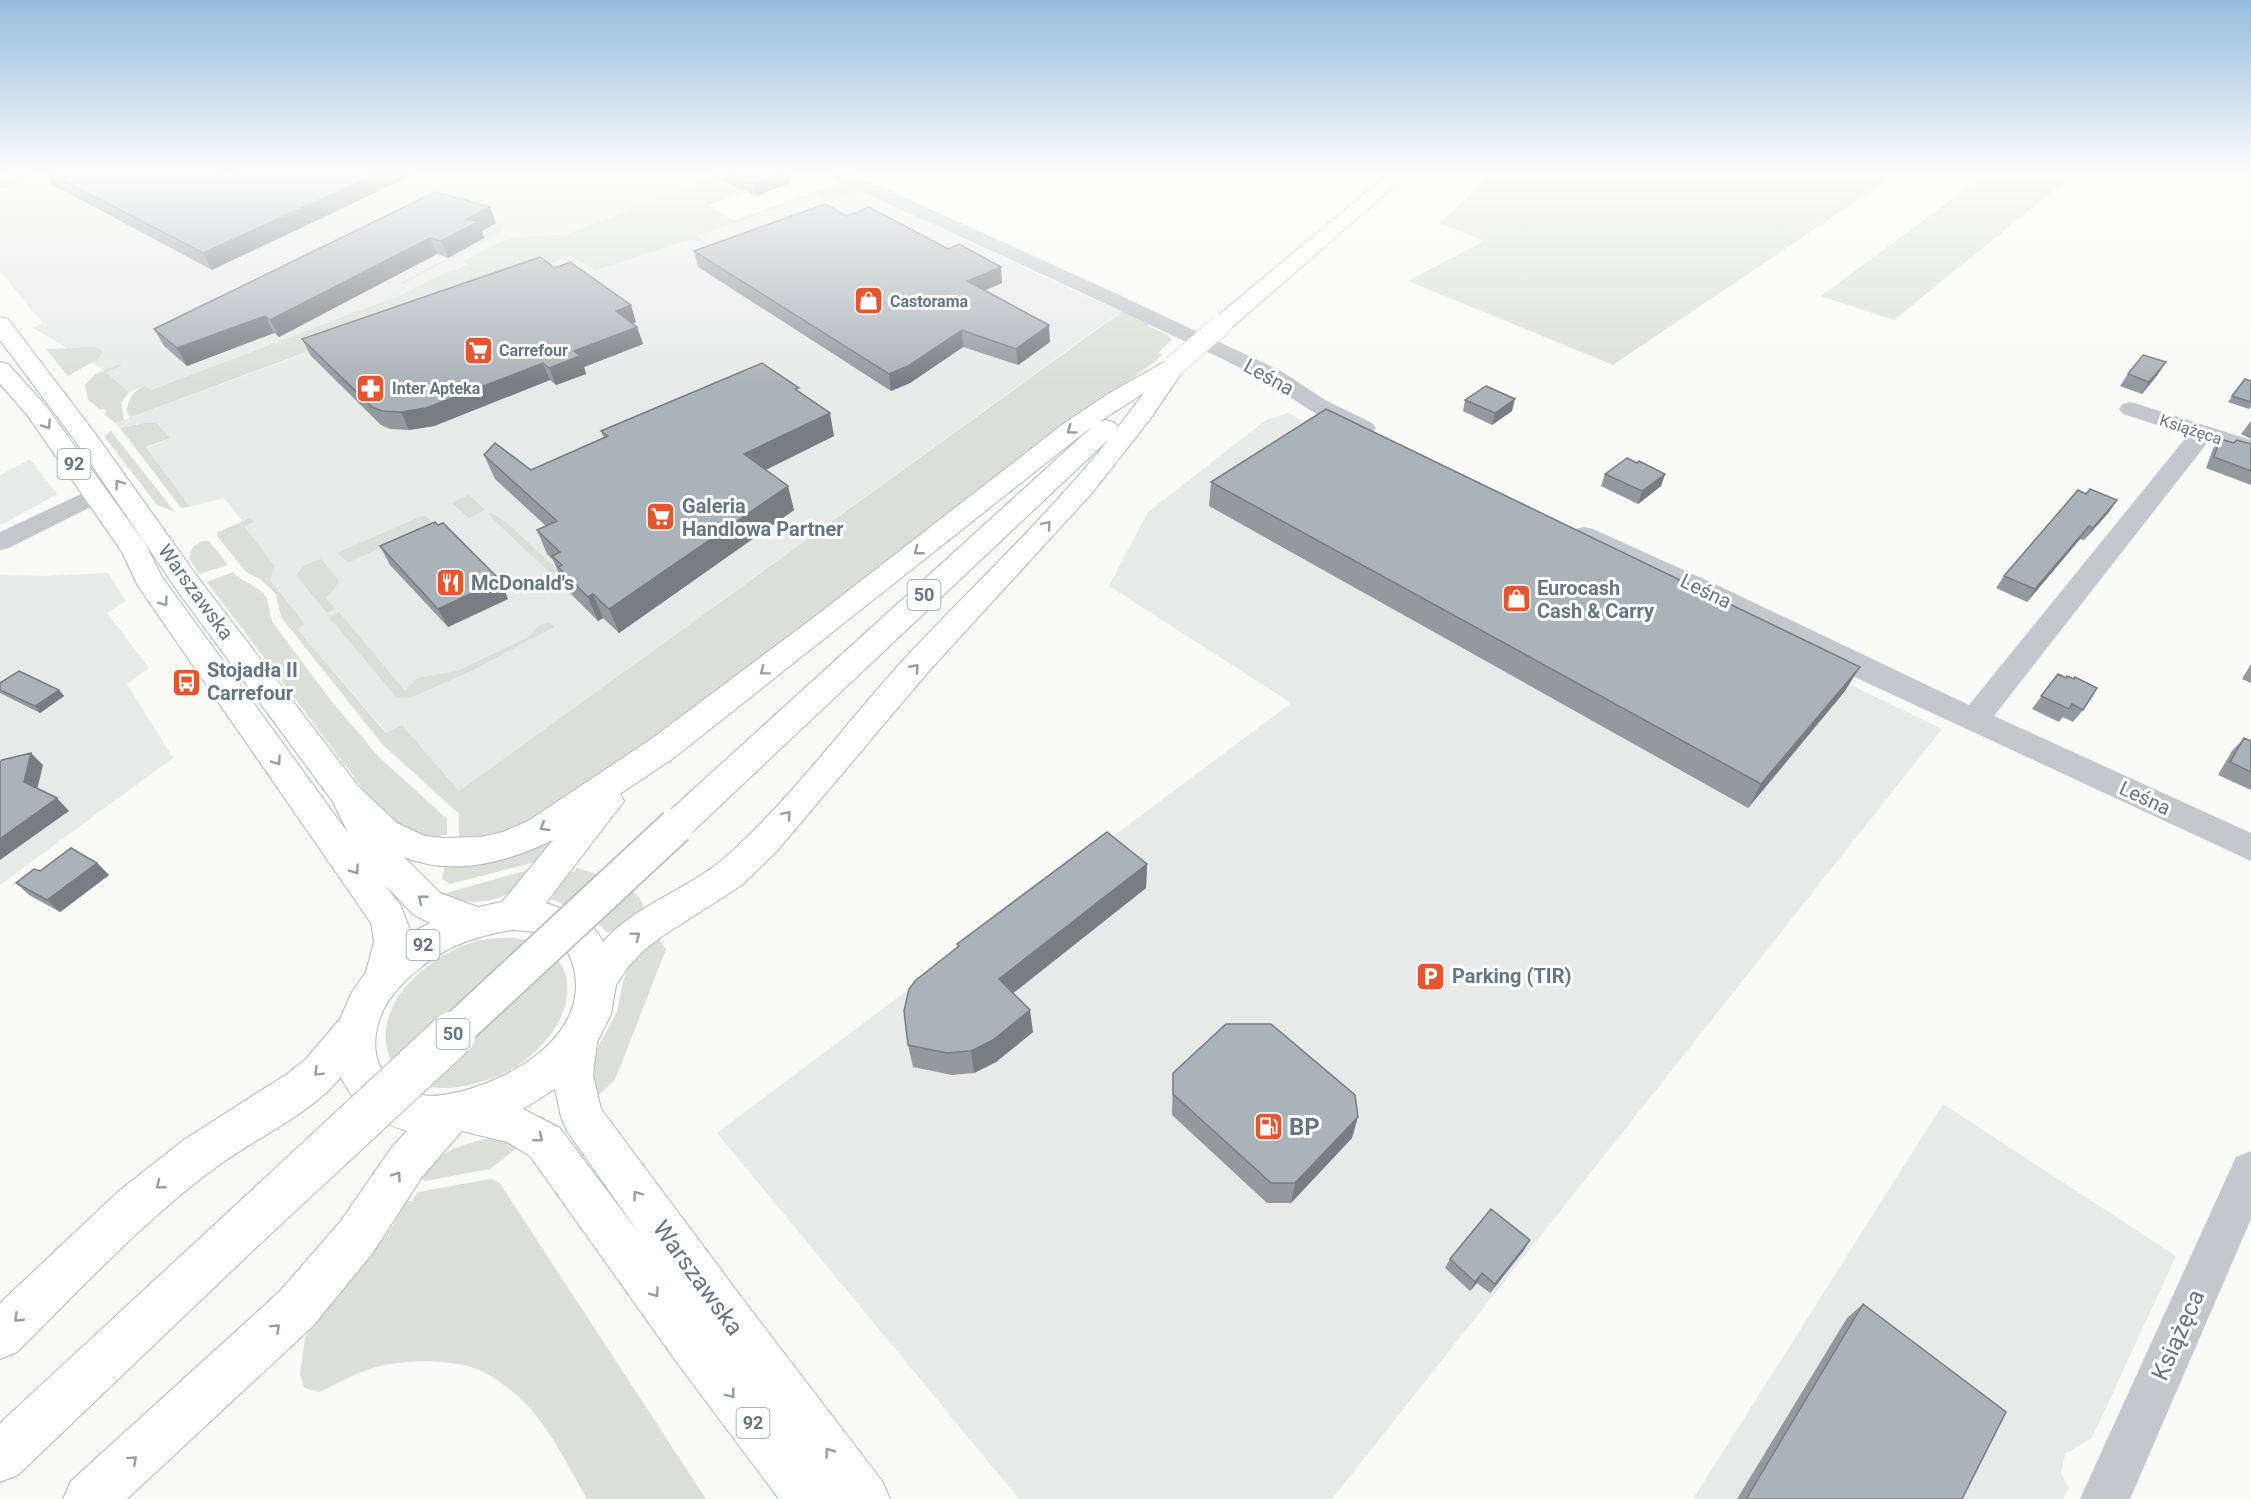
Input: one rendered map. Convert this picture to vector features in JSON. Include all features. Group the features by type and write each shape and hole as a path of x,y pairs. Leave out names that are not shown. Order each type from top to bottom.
{"main road":[{"name":"50","path":"0,1456 1001,523 1174,366 1316,244"},
{"name":"Warszawska","path":"0,324 85,437 189,586 346,795 367,836 407,886 427,904 448,914 494,918"},
{"path":"346,795 385,833 423,850 443,852 480,850 509,844 540,831 663,748 824,625 1072,429 1120,397 1174,366"},
{"path":"597,980 621,948 636,935 717,884 740,866 1111,452 1149,405 1174,366"},
{"name":"Warszawska","path":"0,369 37,411 136,551 148,579 371,892 392,926 393,940 390,959 381,982"},
{"path":"494,918 541,886 579,830 663,748"},
{"name":"92","path":"541,917 565,926 584,941 595,962 597,980 592,1009 577,1040 556,1064 529,1086 498,1102 458,1113 413,1113 394,1107 378,1097 365,1084 357,1069 354,1051 357,1028 366,1004 381,982 408,955 440,934 494,918 541,917"},
{"path":"0,1335 136,1205 200,1153 302,1087 320,1072 357,1028"},
{"name":"Warszawska","path":"577,1040 572,1075 582,1117 731,1323 864,1499"},
{"name":"Warszawska","path":"458,1113 509,1121 528,1129 545,1142 695,1347 811,1499"},
{"path":"89,1499 296,1309 356,1238 407,1162 458,1113"}],"street":[{"name":"Leśna","path":"992,244 1273,376 1317,405 1386,439"},
{"name":"Książęca","path":"2131,409 2251,448"},
{"path":"1974,720 2204,432"},
{"path":"0,542 96,495"},
{"name":"Leśna","path":"1564,526 1674,575 1872,673 2251,848"},
{"name":"Książęca","path":"2105,1499 2251,1171"}],"shaded area":[{"path":"0,244 498,244 464,261 467,263 452,272 447,271 405,293 151,390 145,386 129,392 104,370 33,328 42,323 0,271"},
{"path":"473,244 478,244 403,284 399,284"},
{"path":"497,244 675,244 596,270 570,256 311,356 307,352 131,417 127,412 132,396 145,386 151,390 405,293 447,271 452,272 467,264 463,262"},
{"path":"669,244 975,244 1120,312 459,791 402,725 387,733 298,630 270,580 275,566 243,526 253,522 250,519 242,521 224,498 190,507 147,448 170,438 157,423 120,428 115,423 570,256 596,270"},
{"path":"1478,244 1792,244 1613,365 1408,281"},
{"path":"1891,244 1988,244 1894,320 1821,296"},
{"path":"1124,310 1150,323 1148,326 1168,335 1172,340 1158,353 1162,355 1158,359 657,736 521,829 476,840 476,836 459,837 459,814 382,744 281,617 276,594 260,579 246,572 217,536 218,532 250,518 254,522 244,526 275,566 270,580 304,623 298,630 386,733 402,725 459,791"},
{"path":"97,347 103,351 98,359 68,376 46,349"},
{"path":"120,364 121,366 106,372 129,392 121,403 124,420 115,423 104,414 107,413 104,409 100,410 88,400 85,385 95,374"},
{"path":"1288,413 1942,729 1332,1499 1019,1499 717,1133 1291,703 1109,586 1148,512 1266,420"},
{"path":"157,423 170,438 146,447 190,507 181,508 120,428"},
{"path":"111,431 175,512 157,505 104,436"},
{"path":"30,459 57,494 0,526 0,475"},
{"path":"469,495 485,510 469,518 452,503"},
{"path":"491,513 506,522 562,574 555,578 488,514"},
{"path":"424,515 431,520 429,525 352,561 348,562 337,553"},
{"path":"202,541 209,541 228,565 199,574 189,558 193,547"},
{"path":"321,559 339,580 326,598 336,609 327,613 296,575 305,565"},
{"path":"233,572 264,595 273,623 332,702 379,757 447,819 447,835 442,835 438,842 391,826 207,582"},
{"path":"108,573 126,601 107,613 149,668 127,684 173,758 0,885 0,769 8,764 0,759 0,575 47,576"},
{"path":"339,612 405,691 417,678 457,671 527,638 541,624 550,623 554,627 471,671 410,698 397,698 329,617"},
{"path":"556,835 549,854 540,853 535,862 450,884 442,879 445,864"},
{"path":"535,868 515,889 495,899 476,902 439,895"},
{"path":"577,868 624,884 639,897 644,907 641,909 644,916 608,933 590,915 551,899 568,872 574,872"},
{"path":"657,937 666,949 621,1065 614,1081 596,1097 590,1095 594,1054 617,1012 623,981 629,966"},
{"path":"493,938 514,938 536,944 552,954 562,967 567,982 567,999 561,1017 551,1034 537,1050 514,1068 478,1083 453,1088 437,1088 427,1085 392,1063 386,1042 387,1021 395,1002 408,985 442,956 462,946"},
{"path":"1943,1104 2176,1256 2092,1438 2065,1454 2061,1473 2069,1488 2063,1499 1693,1499"},
{"path":"490,1138 508,1141 517,1148 490,1169 425,1181 418,1178 434,1162 450,1151"},
{"path":"490,1179 499,1182 706,1499 587,1499 555,1442 536,1415 493,1377 467,1366 425,1361 396,1363 363,1371 320,1392 304,1388 300,1374 305,1338 319,1317 365,1263 396,1221 390,1217 402,1200 412,1201 418,1192"}],"building":[{"path":"186,244 223,244 203,253"},
{"path":"328,244 418,244 270,320 265,316 177,348 154,329"},
{"name":"Castorama","path":"714,244 939,244 948,249 959,244 1001,267 967,281 1049,325 1016,349 962,330 908,366 889,374 694,251"},
{"name":"Carrefour","path":"540,257 555,268 570,262 631,305 616,311 637,327 574,351 580,356 549,368 543,363 426,408 401,412 382,411 372,407 302,339"},
{"path":"2143,355 2166,362 2149,382 2128,374"},
{"name":"Galeria Handlowa Partner","path":"762,363 830,413 744,454 788,486 609,609 593,594 588,597 558,567 562,565 552,556 560,552 537,530 557,521 484,455 495,443 531,470 608,436 601,431"},
{"path":"2245,379 2251,381 2251,402 2232,396"},
{"path":"1486,386 1515,399 1495,413 1465,400"},
{"name":"Eurocash Cash & Carry","path":"1326,409 1860,667 1761,784 1211,482"},
{"path":"2220,439 2251,444 2251,471 2214,457"},
{"path":"1627,458 1637,463 1639,461 1665,474 1642,491 1605,474"},
{"path":"2090,489 2117,500 2093,528 2089,526 2035,589 2004,576 2078,490 2086,494"},
{"name":"McDonald's","path":"435,522 438,525 443,523 500,580 438,609 380,546"},
{"path":"19,671 59,690 35,706 0,690 0,683"},
{"path":"2058,674 2066,678 2067,676 2074,679 2075,677 2097,688 2083,710 2072,704 2069,709 2041,696"},
{"path":"2244,738 2251,741 2251,772 2230,762"},
{"path":"31,753 24,782 57,798 0,839 0,762"},
{"path":"1107,832 1147,864 999,979 1030,1010 993,1040 971,1051 947,1053 908,1045 904,1011 909,989 916,980 959,946 957,944"},
{"path":"71,848 97,863 47,900 16,883 34,869 40,871"},
{"name":"BP","path":"1226,1024 1271,1024 1355,1095 1358,1117 1295,1183 1271,1183 1173,1094 1173,1073"},
{"path":"1491,1209 1530,1240 1495,1284 1482,1273 1475,1282 1450,1259"},
{"path":"1863,1304 2006,1412 1962,1499 1746,1499"}],"place":[{"name":"Castorama","path":"869,301"},
{"name":"Carrefour","path":"478,350"},
{"name":"Inter Apteka","path":"371,388"},
{"name":"Galeria Handlowa Partner","path":"661,517"},
{"name":"McDonald's","path":"450,583"},
{"name":"Eurocash Cash & Carry","path":"1516,599"},
{"name":"Stojadła II Carrefour","path":"186,682"},
{"name":"Parking (TIR)","path":"1431,976"},
{"name":"BP","path":"1268,1127"}]}
